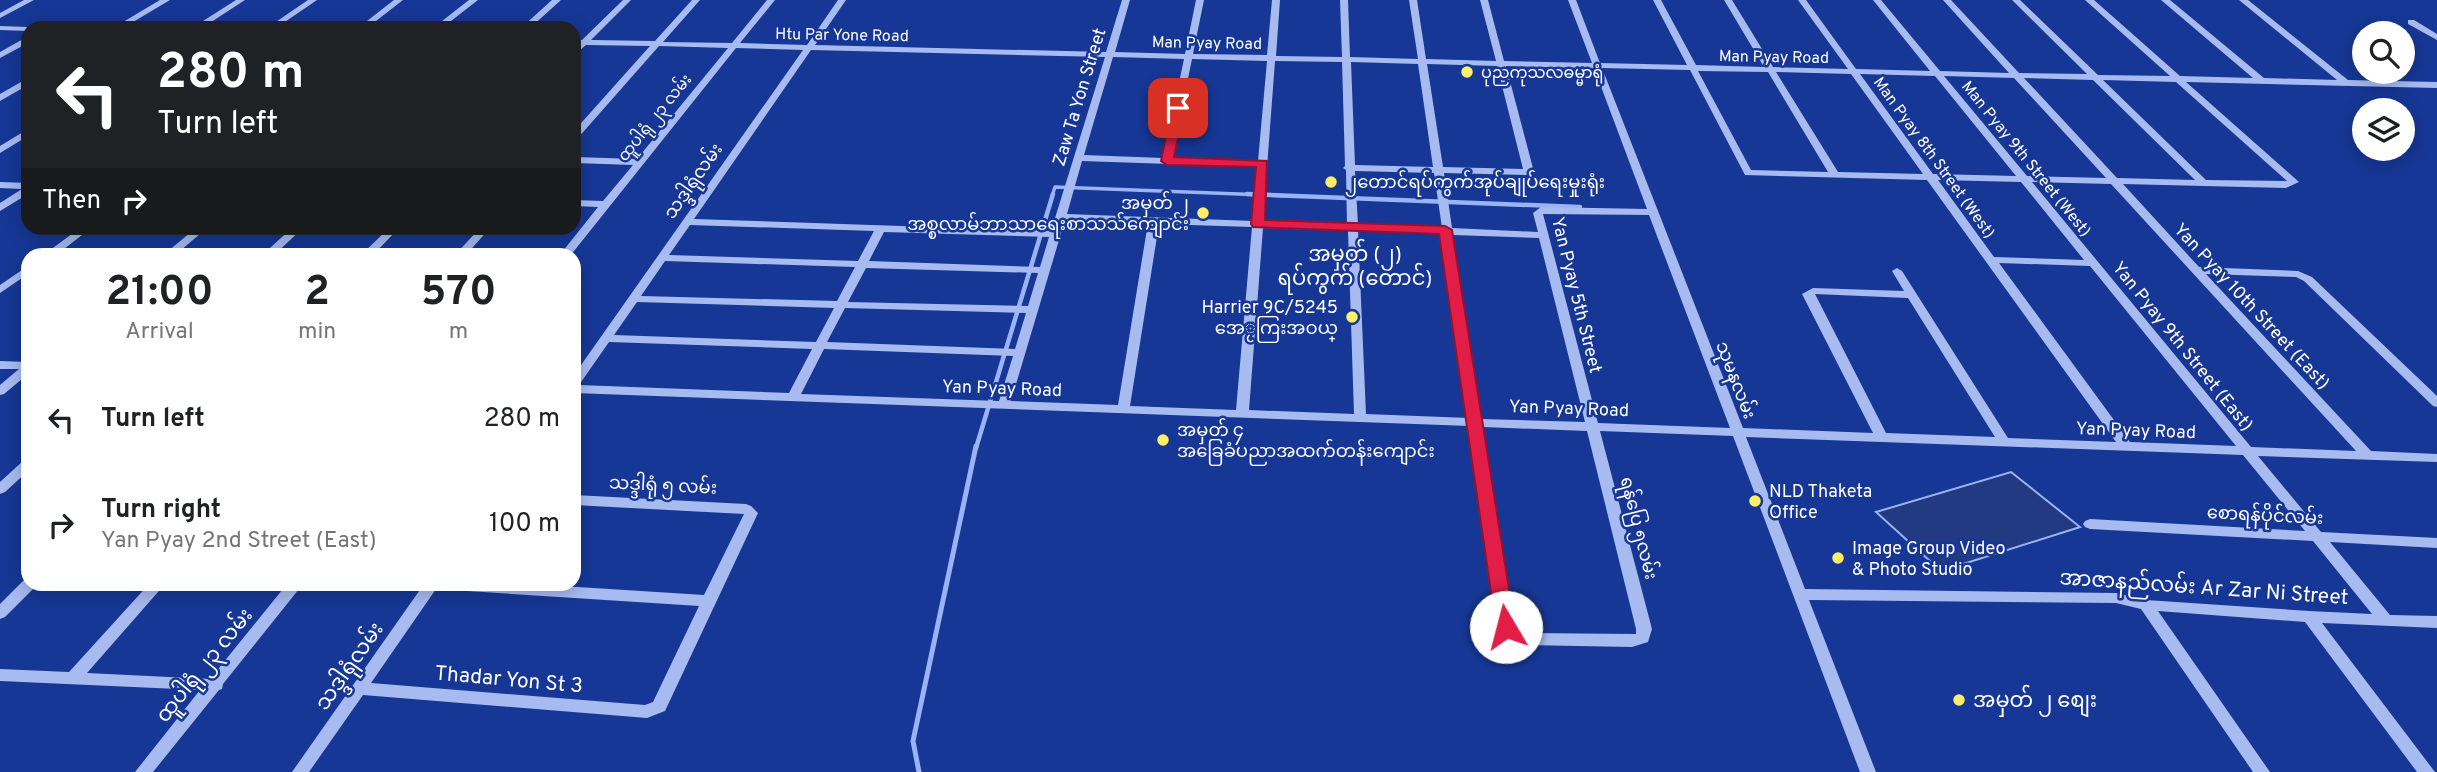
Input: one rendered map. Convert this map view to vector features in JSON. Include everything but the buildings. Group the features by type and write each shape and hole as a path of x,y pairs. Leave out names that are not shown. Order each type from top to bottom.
{"street":[{"path":"0,16 30,0"},
{"path":"129,21 166,0"},
{"path":"207,21 241,0"},
{"path":"282,21 313,0"},
{"path":"371,21 399,0"},
{"path":"447,21 474,0"},
{"path":"533,21 557,0"},
{"path":"581,40 627,0"},
{"path":"581,129 696,0"},
{"name":"ထူပါရုံ ၂၃ လမ်း","path":"581,234 771,0"},
{"name":"သဒ္ဒါရုံလမ်း","path":"581,374 842,0"},
{"name":"Zaw Ta Yon Street","path":"1004,405 1126,0"},
{"path":"1167,161 1199,0"},
{"path":"1242,414 1276,0"},
{"path":"1344,0 1360,418"},
{"path":"1413,0 1475,422"},
{"path":"1349,168 1529,172 1484,0"},
{"name":"သုမနလမ်း","path":"1572,0 1868,772"},
{"path":"1657,0 1748,173 2293,184 2294,182 2089,0"},
{"path":"1728,0 1834,174"},
{"name":"Man Pyay 8th Street (West)","path":"1802,0 2127,448"},
{"name":"Man Pyay 9th Street (West)","path":"1877,0 2092,263"},
{"name":"Yan Pyay 10th Street (East)","path":"1947,0 2367,455"},
{"path":"2016,0 2202,181"},
{"path":"2165,0 2262,81"},
{"path":"2243,0 2346,83"},
{"path":"2415,24 2437,38"},
{"path":"0,28 21,29"},
{"name":"Htu Par Yone Road","path":"581,42 1110,54"},
{"path":"0,55 21,44"},
{"name":"Man Pyay Road","path":"1110,54 2437,85"},
{"path":"0,98 21,85"},
{"path":"0,150 21,137"},
{"path":"13,142 21,142"},
{"path":"1079,158 1263,164"},
{"path":"581,160 641,162"},
{"path":"0,185 21,187"},
{"path":"0,208 21,193"},
{"path":"581,203 604,204"},
{"name":"Yan Pyay 5th Street","path":"1593,427 1538,211 1653,212"},
{"path":"1061,217 1544,234"},
{"path":"1124,410 1154,220"},
{"path":"688,222 1056,234"},
{"path":"793,398 880,229"},
{"path":"58,248 76,235"},
{"path":"177,248 193,235"},
{"path":"275,248 290,235"},
{"path":"373,248 387,235"},
{"path":"466,248 478,235"},
{"path":"663,258 1045,270"},
{"path":"1991,260 2092,263"},
{"name":"Yan Pyay 9th Street (East)","path":"2092,263 2386,620"},
{"path":"2196,270 2298,274 2308,279 2437,403"},
{"path":"1897,271 2004,442"},
{"path":"0,290 21,275"},
{"path":"1882,438 1808,294 1813,291 1911,295"},
{"path":"634,299 1032,310"},
{"path":"606,338 1020,353"},
{"path":"0,365 21,366"},
{"path":"0,391 21,373"},
{"name":"Yan Pyay Road","path":"581,389 2437,458"},
{"name":"ရန်ပြေ ၅လမ်း","path":"1475,422 1506,627 1513,635 1525,639 1632,642 1643,638 1644,629 1593,427"},
{"path":"0,489 21,470"},
{"name":"သဒ္ဒါရုံ ၅ လမ်း","path":"581,500 749,510"},
{"path":"655,710 751,513 749,510"},
{"name":"စောရန်ပိုင်လမ်း","path":"2090,524 2437,543"},
{"path":"0,612 22,591"},
{"path":"73,678 152,591"},
{"name":"ထူပါရုံ ၂၃ လမ်း","path":"143,772 290,591"},
{"name":"သဒ္ဒါရုံလမ်း","path":"300,772 429,591"},
{"path":"547,591 708,601"},
{"name":"အာဇာနည်လမ်း Ar Zar Ni Street","path":"1800,594 2116,598 2146,606 2437,622"},
{"path":"2146,606 2262,772"},
{"path":"2309,617 2427,772"},
{"path":"0,675 216,685"},
{"name":"Thadar Yon St 3","path":"359,688 647,712 655,710"}],"water":[{"path":"2011,472 2080,527 1941,571 1876,512"}],"waterway":[{"path":"1052,196 1055,187 1293,196"},
{"path":"976,448 1053,194"},
{"path":"1247,194 1580,207"},
{"path":"919,772 913,741 976,446"}],"place":[{"name":"ပုညကုသလဓမ္မာရုံ","path":"1467,72"},
{"name":"၂တောင်ရပ်ကွက်အုပ်ချုပ်ရေးမှုးရုံး","path":"1331,182"},
{"name":"အမှတ် ၂ အစ္စလာမ်ဘာသာရေးစာသသ်ကျောင်း","path":"1203,213"},
{"name":"Harrier 9C/5245 အေႂကြးအဝယ္","path":"1352,317"},
{"name":"အမှတ် ၄ အခြေခံပညာအထက်တန်းကျောင်း","path":"1163,440"},
{"name":"NLD Thaketa Office","path":"1755,501"},
{"name":"Image Group Video & Photo Studio","path":"1838,558"},
{"name":"အမှတ် ၂ စျေး","path":"1959,700"}],"district":[{"name":"အမှတ် (၂) ရပ်ကွက် (တောင်)","path":"1355,266"}],"route":[{"path":"1178,108 1167,161 1263,164 1258,224 1445,230 1506,627"}]}
